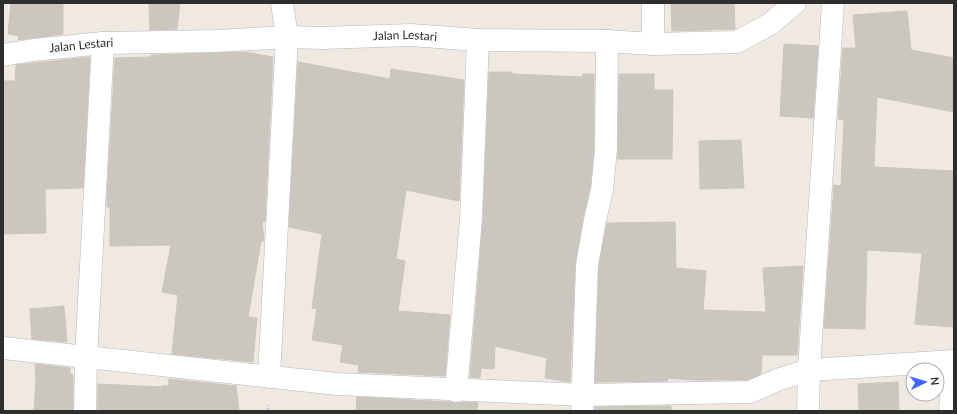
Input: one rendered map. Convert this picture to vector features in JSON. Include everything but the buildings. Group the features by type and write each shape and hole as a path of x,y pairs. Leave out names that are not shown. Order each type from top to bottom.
{"street":[{"path":"269,376 287,37 282,3"},
{"path":"652,3 653,44"},
{"name":"Jalan Lestari","path":"3,55 33,50 103,43 217,41 287,37 322,38 411,35 478,40 608,41 653,44 737,42 770,24 795,3"},
{"path":"808,411 809,370 833,3"},
{"path":"456,391 471,219 478,40"},
{"path":"582,403 587,265 602,190 606,149 608,41"},
{"path":"85,411 86,357 103,43"},
{"path":"3,348 337,384 456,391 582,403 750,392 777,380 809,370 954,361 950,411"}]}
